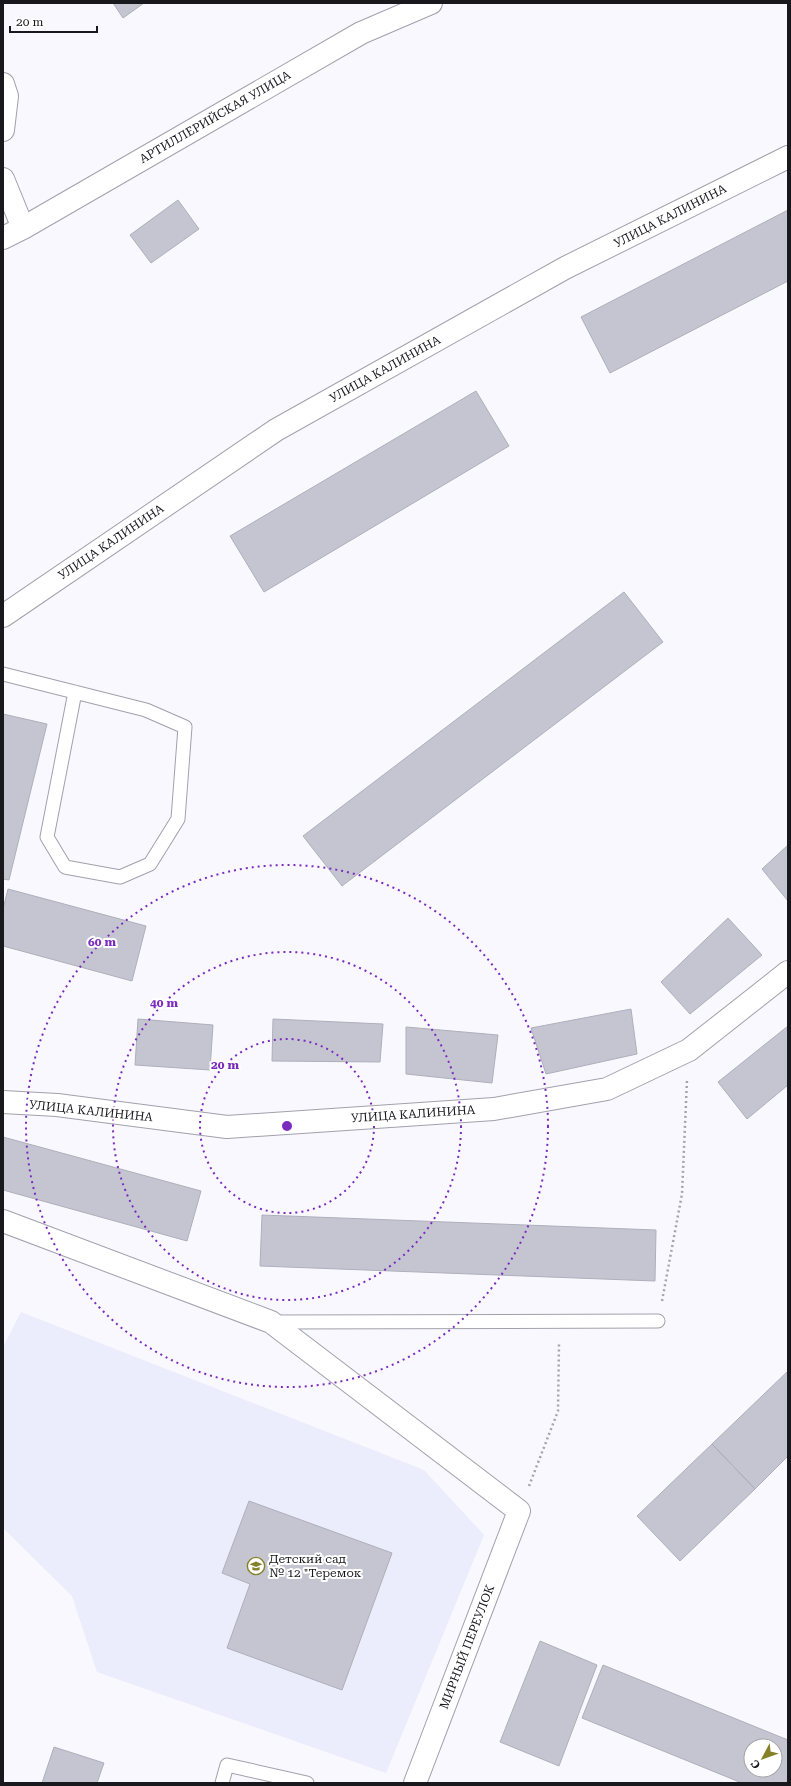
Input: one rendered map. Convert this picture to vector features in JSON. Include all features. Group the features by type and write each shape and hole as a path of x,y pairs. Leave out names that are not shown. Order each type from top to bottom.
{"street":[{"name":"АРТИЛЛЕРИЙСКАЯ УЛИЦА","path":"3,238 23,228 361,33 431,3"},
{"path":"3,84 7,96 3,130"},
{"name":"УЛИЦА КАЛИНИНА","path":"3,616 276,430 565,268 788,157"},
{"path":"3,179 23,228"},
{"name":"УЛИЦА КАЛИНИНА","path":"3,1102 57,1105 227,1127 494,1109 607,1089 689,1050 788,972"},
{"path":"3,1221 271,1322 519,1511"},
{"name":"МИРНЫЙ ПЕРЕУЛОК","path":"415,1783 519,1511"}],"lane":[{"path":"3,674 75,692 146,710 185,727 178,819 150,864 120,877 65,867 47,837 75,692"},
{"path":"271,1322 658,1321"},
{"path":"222,1783 227,1765 307,1783"}],"path":[{"path":"658,1321 682,1194 689,1050"},
{"path":"519,1511 558,1411 560,1322"}],"shaded area":[{"name":"Детский сад № 12 \"Теремок","path":"21,1312 424,1470 484,1535 386,1773 97,1672 72,1596 3,1528 3,1347"}],"building":[{"path":"113,3 144,3 123,18"},
{"path":"178,200 199,229 151,263 130,235"},
{"path":"788,210 788,281 610,373 581,317"},
{"path":"476,391 509,446 264,592 230,536"},
{"path":"624,592 663,642 342,886 303,836"},
{"path":"3,714 47,724 9,880 3,879"},
{"path":"788,845 788,901 762,869"},
{"path":"8,889 146,926 132,981 3,946 3,909"},
{"path":"728,918 762,955 690,1014 661,982"},
{"path":"631,1009 637,1054 546,1074 531,1028"},
{"path":"138,1019 213,1025 210,1070 135,1065"},
{"path":"273,1019 383,1024 380,1062 272,1061"},
{"path":"788,1026 788,1085 747,1119 718,1082"},
{"path":"406,1027 498,1035 492,1083 406,1074"},
{"path":"3,1137 201,1191 187,1241 3,1190"},
{"path":"262,1215 656,1230 655,1281 260,1266"},
{"path":"788,1371 788,1456 755,1489 712,1444"},
{"path":"712,1444 755,1489 680,1561 637,1516"},
{"path":"249,1501 392,1553 342,1690 227,1648 250,1584 222,1573"},
{"path":"540,1641 597,1665 559,1766 500,1742"},
{"path":"603,1665 788,1740 788,1783 742,1783 582,1718"},
{"path":"54,1747 104,1763 97,1783 42,1783"}],"place":[{"name":"Детский сад № 12 \"Теремок","path":"256,1566"}]}
